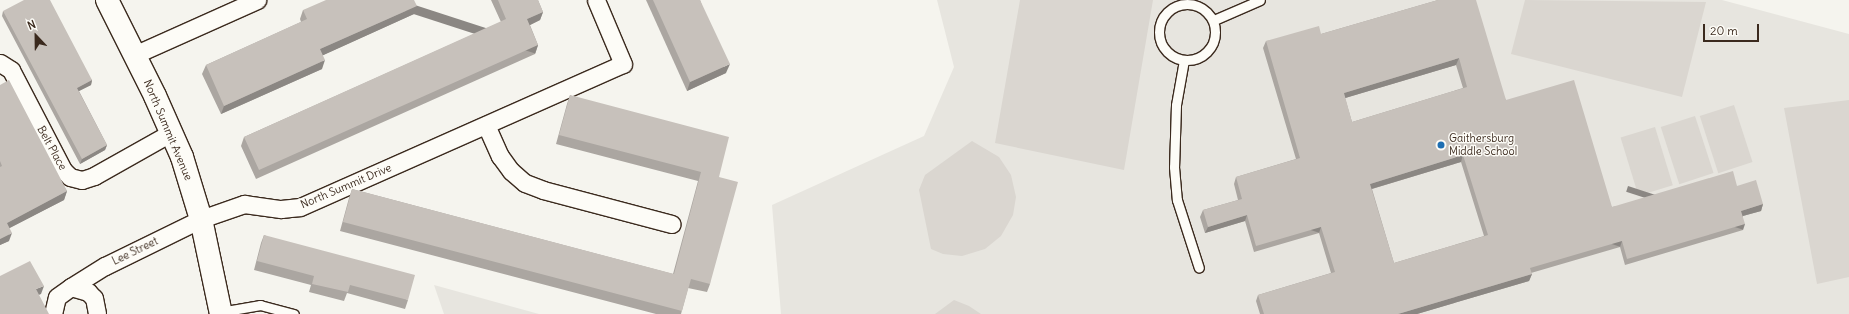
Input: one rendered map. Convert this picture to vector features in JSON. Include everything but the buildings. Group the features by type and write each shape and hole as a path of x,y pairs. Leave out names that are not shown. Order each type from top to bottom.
{"street":[{"name":"North Summit Avenue","path":"107,0 172,132 201,219 220,313"},
{"path":"134,55 257,0"},
{"name":"North Summit Drive","path":"201,219 244,204 281,209 300,207 623,64 596,0"},
{"name":"Belt Place","path":"0,63 11,70 63,170 70,178 82,180 94,176 172,132"},
{"path":"486,125 500,156 511,171 525,183 543,190 672,224"},
{"name":"Lee Street","path":"53,314 57,296 71,287 105,266 201,219"},
{"path":"71,287 88,292 94,298 97,314"}],"lane":[{"path":"1214,20 1260,0"},
{"path":"1188,3 1207,11 1214,20 1216,33 1213,45 1205,54 1195,59 1184,60 1174,57 1162,46 1159,35 1159,24 1164,14 1179,4 1188,3"},
{"path":"1184,60 1176,105 1174,167 1177,200 1199,268"},
{"path":"220,313 260,305 294,314"}],"shaded area":[{"path":"937,0 1722,0 1849,34 1849,314 781,314 772,205 924,136 954,67"},
{"path":"1020,0 1153,0 1124,170 995,143"},
{"path":"1525,0 1706,2 1682,97 1511,54"},
{"path":"1849,100 1849,277 1817,284 1784,108"},
{"path":"1734,105 1753,162 1718,173 1700,116"},
{"path":"1695,116 1714,173 1679,184 1661,127"},
{"path":"1655,127 1673,185 1638,196 1621,138"},
{"path":"972,141 999,157 1011,175 1016,197 1013,215 1001,236 985,249 962,256 943,254 931,249 919,190 925,175"},
{"path":"434,285 539,314 444,314"},
{"path":"954,300 969,306 981,314 935,314"}],"place":[{"name":"Gaithersburg Middle School","path":"1441,145"}]}
